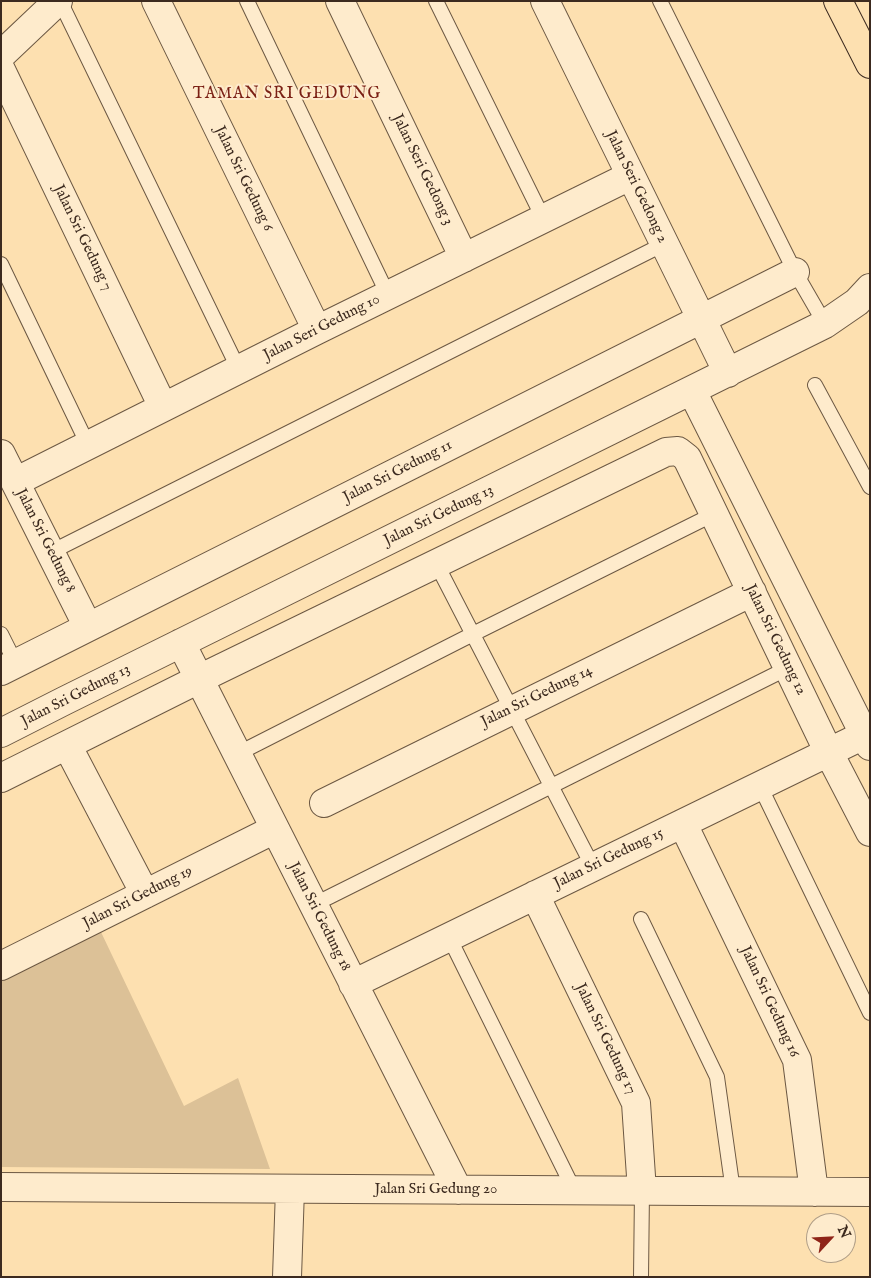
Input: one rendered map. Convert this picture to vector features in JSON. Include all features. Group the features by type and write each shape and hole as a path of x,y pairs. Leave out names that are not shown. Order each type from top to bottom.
{"highway":[{"path":"838,1 870,64"}],"street":[{"path":"1,55 59,1"},
{"name":"Jalan Sri Gedung 6","path":"156,1 317,330"},
{"name":"Jalan Seri Gedong 3","path":"340,1 464,258"},
{"name":"Jalan Seri Gedong 2","path":"545,1 728,373"},
{"name":"Jalan Sri Gedung 7","path":"1,70 163,407"},
{"name":"Jalan Seri Gedung 10","path":"15,482 317,330 630,176"},
{"name":"Jalan Sri Gedung 11","path":"9,668 795,272"},
{"name":"Jalan Sri Gedung 13","path":"1,734 825,324 857,302 870,288"},
{"path":"692,391 867,741"},
{"name":"Jalan Sri Gedung 12","path":"436,563 666,452 678,451 687,458 829,753 870,832"},
{"name":"Jalan Sri Gedung 8","path":"1,454 88,627"},
{"path":"1,778 436,563"},
{"name":"Jalan Sri Gedung 14","path":"324,803 752,592"},
{"name":"Jalan Sri Gedung 18","path":"181,643 458,1190"},
{"name":"Jalan Sri Gedung 15","path":"353,984 829,753 867,741"},
{"path":"67,745 145,894"},
{"name":"Jalan Sri Gedung 16","path":"683,824 797,1060 814,1192"},
{"name":"Jalan Sri Gedung 19","path":"1,966 275,829"},
{"name":"Jalan Sri Gedung 17","path":"535,896 636,1103 642,1191"},
{"name":"Jalan Sri Gedung 20","path":"1,1187 870,1192"},
{"path":"287,1277 290,1189"}],"lane":[{"path":"59,1 239,370"},
{"path":"247,1 388,295"},
{"path":"436,1 543,218"},
{"path":"660,1 795,272 825,324"},
{"path":"51,552 664,244"},
{"path":"1,264 88,445"},
{"path":"815,384 870,487"},
{"path":"237,754 714,514"},
{"path":"436,563 593,867"},
{"path":"1,634 9,668"},
{"path":"314,905 788,668"},
{"path":"760,786 870,1013"},
{"path":"642,919 717,1077 733,1191"},
{"path":"449,937 574,1190"},
{"path":"642,1191 642,1277"}],"shaded area":[{"path":"100,930 184,1106 238,1078 270,1169 1,1167 1,981"}],"district":[{"name":"TAMAN SRI GEDUNG","path":"287,95"}]}
